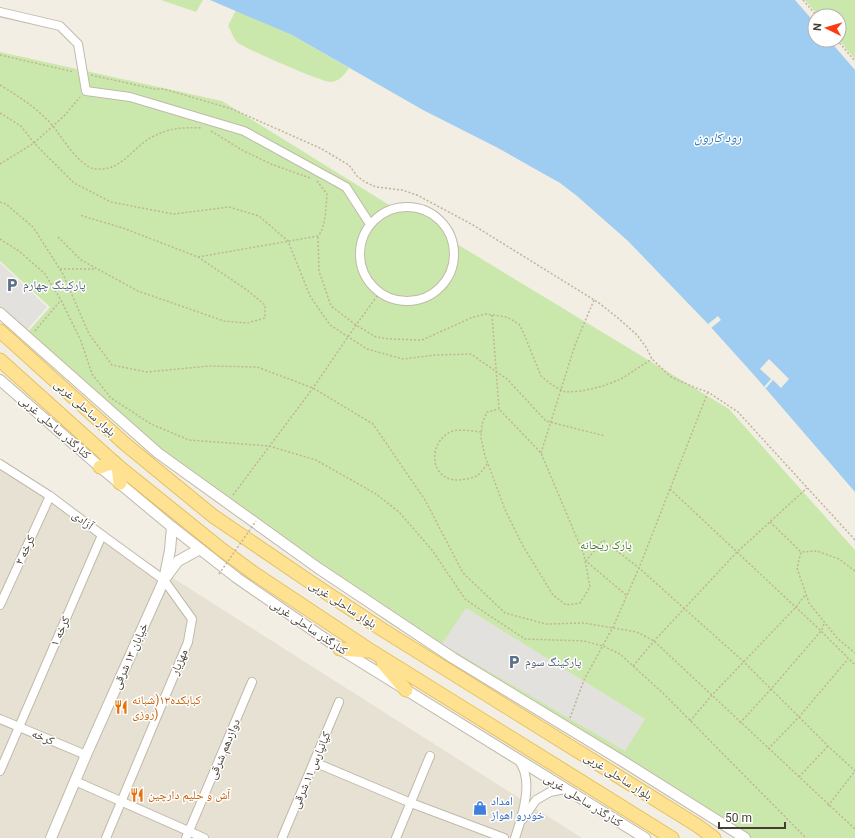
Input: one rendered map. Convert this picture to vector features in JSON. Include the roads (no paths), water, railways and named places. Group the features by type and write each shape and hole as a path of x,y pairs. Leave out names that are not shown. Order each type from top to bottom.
{"main road":[{"name":"بلوار ساحلی غربی","path":"0,331 124,443 213,516 369,621 685,818 714,838"},
{"name":"بلوار ساحلی غربی","path":"0,360 116,464 220,549 254,574 374,653 672,838"},
{"path":"100,467 116,464 120,483"},
{"path":"340,648 374,653 406,690"}],"street":[{"path":"0,12 60,26 78,44 86,91 130,97 244,131 346,187 370,224"},
{"path":"409,207 423,210 436,217 446,227 452,241 454,255 451,269 444,282 434,292 421,298 407,301 393,299 380,292 369,282 362,268 360,253 363,237 370,224 381,214 394,208 409,207"},
{"path":"0,313 158,453 318,568 453,658 624,762 745,838"},
{"name":"کنارگذر ساحلی غربی","path":"0,380 100,467 172,527 237,578 340,648 645,838"},
{"name":"آزادی","path":"0,464 50,496 164,580"},
{"name":"کرخه ۲","path":"0,605 50,496"},
{"name":"خیابان ۱۳ شرقی","path":"164,580 170,550 172,527"},
{"name":"کرخه ۱","path":"0,771 102,535"},
{"name":"خیابان ۱۳ شرقی","path":"51,838 86,755 164,580 178,561 200,549"},
{"name":"مهزیار","path":"106,838 188,642 192,619 164,580"},
{"name":"دوازدهم شرقی","path":"188,835 252,682"},
{"name":"کیانپارس ۱۱ شرقی","path":"282,838 339,702"},
{"name":"کرخه","path":"0,719 86,755"},
{"path":"396,838 430,756"},
{"path":"515,838 521,821 526,789 525,774 519,760"},
{"path":"314,762 411,803 504,838"},
{"path":"75,781 121,801 188,835 204,838"},
{"path":"521,821 536,800 550,792 566,789"}],"water":[{"name":"رود کارون","path":"210,0 795,0 807,14 807,48 836,48 855,70 855,492 708,324 628,241 577,196 560,183 498,148 423,110 292,35"}],"place":[{"name":"پارکینگ چهارم","path":"12,285"},
{"name":"پارکینگ سوم","path":"514,662"},
{"name":"کبابکده۱۳(شبانه روزی)","path":"121,707"},
{"name":"آش و حلیم دارچین","path":"137,795"},
{"name":"امداد خودرو اهواز","path":"480,808"}],"park label":[{"name":"پارک ریحانه","path":"606,545"}]}
